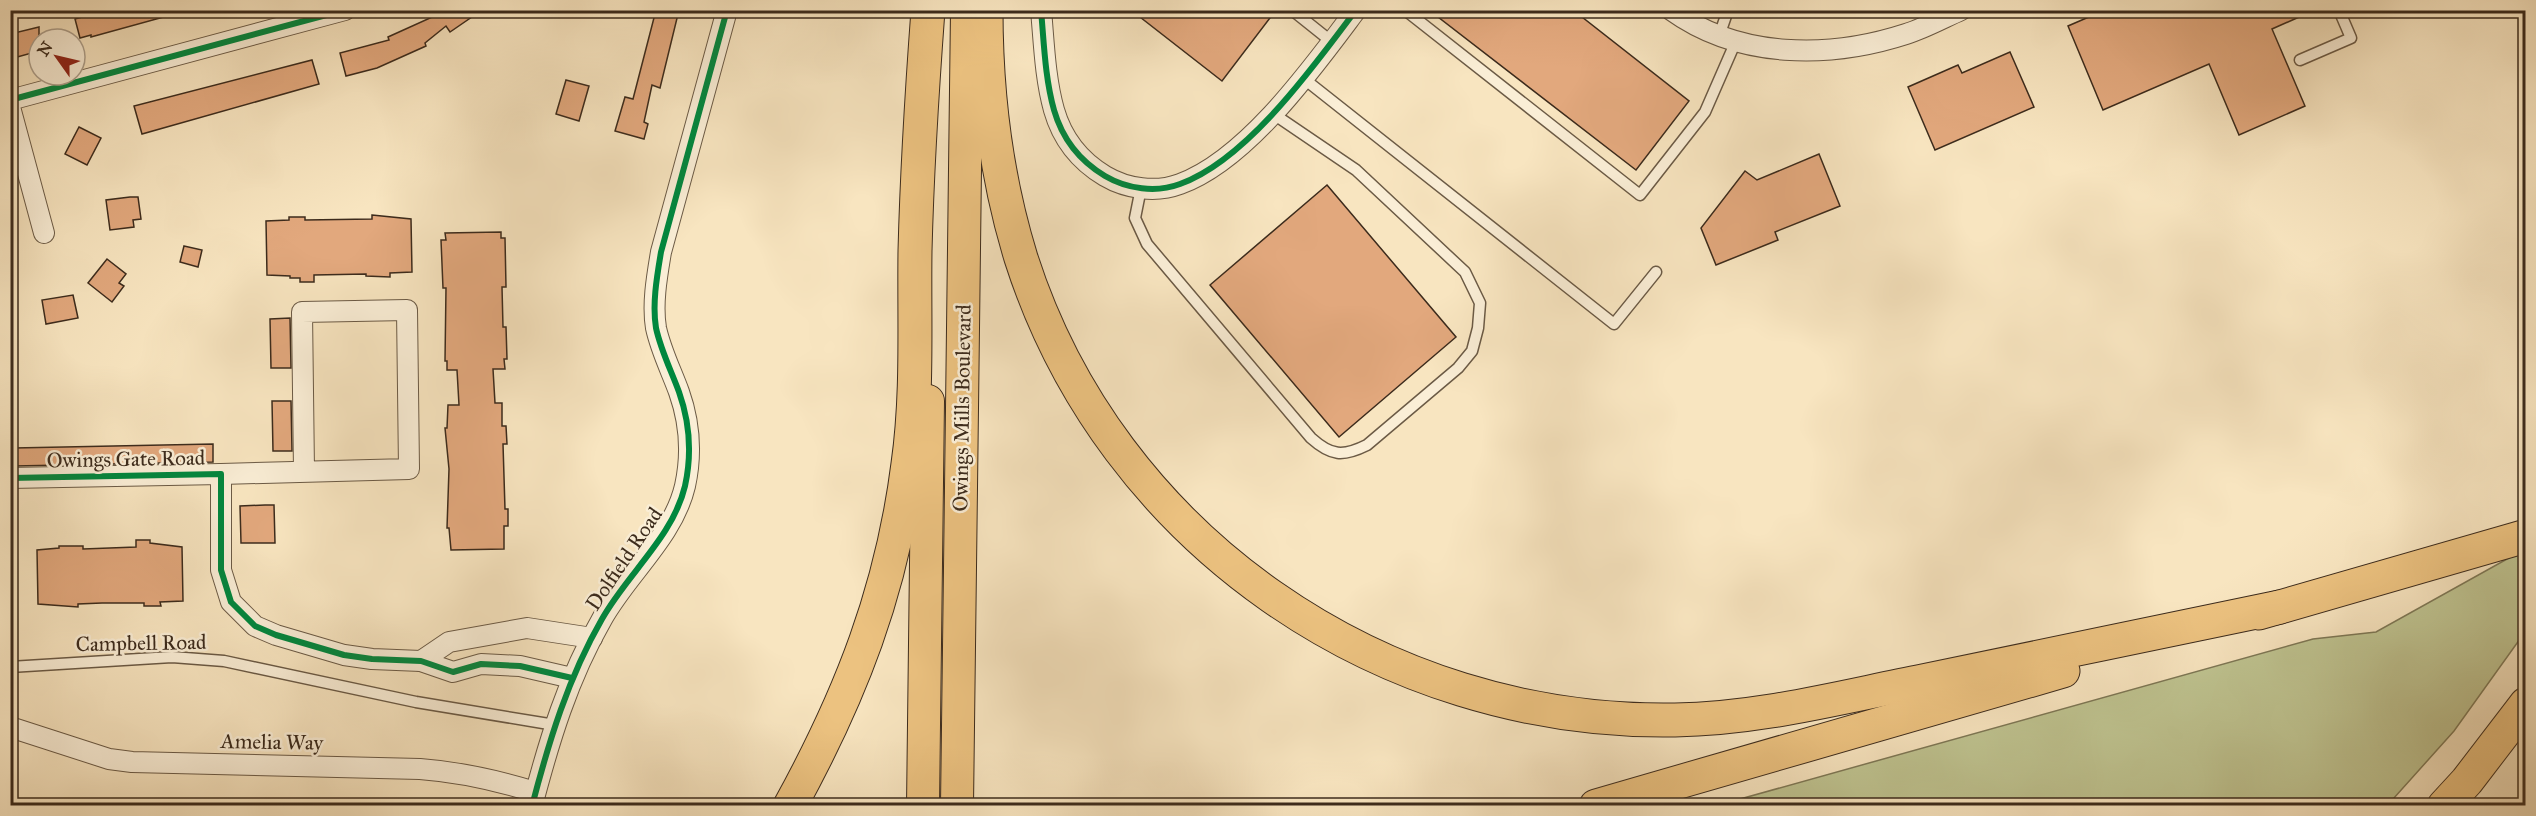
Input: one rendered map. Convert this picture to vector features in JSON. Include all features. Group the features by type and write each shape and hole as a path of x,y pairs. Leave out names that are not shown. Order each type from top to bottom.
{"highway":[{"path":"790,806 834,721 870,633 882,594 902,505 912,429 917,165 930,10"},
{"path":"986,10 986,72 990,117 1009,213 1037,302 1066,362 1093,409 1121,450 1165,503 1218,555 1274,599 1310,622 1379,659 1455,688 1527,708 1603,718 1678,720 1716,718 1810,704 2280,607"},
{"path":"1596,806 2526,536"},
{"path":"2444,806 2467,781 2526,704"}],"main road":[{"name":"Owings Mills Boulevard","path":"923,806 930,10"},
{"path":"948,10 946,296 961,454"},
{"name":"Owings Mills Boulevard","path":"957,806 967,10"}],"street":[{"path":"10,100 345,10"},
{"name":"Dolfield Road","path":"533,799 572,678 592,638 620,592 668,527 679,506 685,486 690,438 686,413 661,348 656,325 657,277 661,252 727,10"},
{"path":"1041,10 1046,67 1054,109 1065,136 1082,159 1113,181 1141,188 1160,189 1198,176 1239,146 1303,78 1356,10"},
{"path":"1671,10 1727,38 1766,48 1803,51 1871,44 1908,34 1961,10"},
{"path":"10,107 44,233"},
{"path":"221,474 410,469 407,310 302,312 304,471"},
{"name":"Owings Gate Road","path":"10,478 221,474 221,570 231,602 255,626 276,635 344,655 372,659 421,661 453,672 481,664 520,666 572,678"},
{"path":"421,661 449,642 527,628 592,638"},
{"path":"479,636 481,664"},
{"name":"Amelia Way","path":"10,727 109,759 132,762 429,770 489,778 533,799"}],"lane":[{"path":"1292,10 1332,42"},
{"path":"1405,10 1640,195 1705,111 1727,38 1728,10"},
{"path":"2300,60 2351,38 2339,10"},
{"path":"1303,78 1614,324 1656,272"},
{"path":"1141,188 1135,218 1147,244 1311,438 1321,448 1334,453 1351,453 1367,445 1458,368 1472,351 1479,328 1480,303 1465,272 1364,178 1272,113"},
{"name":"Campbell Road","path":"10,667 172,657 224,661 416,702 555,725"}],"green space":[{"path":"2525,552 2525,632 2454,731 2394,798 2384,805 1715,806 2313,639 2376,632 2516,554"}],"building":[{"path":"86,10 170,10 171,15 91,37 91,35 87,36 87,27 77,27 75,19 86,16"},
{"path":"436,10 482,10 450,32 446,26 425,43 426,46 377,68 346,76 340,53 389,40 388,37 439,14"},
{"path":"656,10 679,10 660,88 652,85 644,122 648,124 644,139 615,131 625,97 633,99"},
{"path":"1131,10 1276,10 1222,81"},
{"path":"1429,10 1573,10 1689,101 1636,170"},
{"path":"2105,10 2315,10 2272,29 2305,106 2239,135 2209,64 2103,110 2068,26"},
{"path":"27,30 27,54 10,59 10,34"},
{"path":"2010,52 2034,107 1935,150 1908,87 1958,65 1962,73"},
{"path":"312,60 319,84 142,134 134,106"},
{"path":"566,80 589,86 579,121 556,114"},
{"path":"79,127 101,138 87,165 65,154"},
{"path":"1819,154 1840,206 1775,232 1778,240 1716,265 1701,228 1745,171 1757,180"},
{"path":"1327,185 1456,337 1339,437 1210,285"},
{"path":"138,197 141,219 133,220 134,227 110,230 106,200"},
{"path":"372,215 411,219 412,272 390,273 390,277 366,276 366,274 314,275 314,282 300,282 300,278 290,278 290,276 267,275 266,221 289,220 289,217 305,217 305,220 372,219"},
{"path":"501,232 501,238 505,238 506,287 502,287 507,359 504,359 505,369 493,369 495,403 502,403 502,426 506,426 507,444 503,444 505,509 508,509 508,526 504,526 504,549 451,550 449,528 447,528 449,469 445,428 447,428 448,405 459,405 457,370 447,370 447,361 445,361 446,288 443,288 441,240 446,240 445,233"},
{"path":"184,246 202,250 198,267 180,262"},
{"path":"107,259 126,274 119,283 124,286 112,302 88,283"},
{"path":"73,295 78,318 46,324 42,300"},
{"path":"290,318 291,368 271,368 270,319"},
{"path":"272,401 291,401 292,451 273,451"},
{"path":"213,444 213,462 14,466 14,448"},
{"path":"274,505 275,543 241,543 240,506"},
{"path":"136,540 150,540 150,543 182,547 183,601 160,602 161,606 144,606 144,603 78,604 78,607 38,604 37,550 59,548 59,546 83,546 83,549 136,547"}],"cycle path":[{"path":"10,100 345,10"},
{"path":"532,806 545,758 579,664 612,602 660,539 679,505 685,486 689,462 688,427 679,392 663,353 656,328 655,290 661,252 727,10"},
{"path":"1041,10 1051,98 1057,120 1067,139 1080,156 1105,176 1132,187 1152,189 1180,184 1205,172 1230,155 1254,133 1300,83 1356,10"},
{"path":"10,478 221,474 221,570 231,602 255,626 276,635 344,655 372,659 421,661 453,672 481,664 520,666 572,678"}]}
